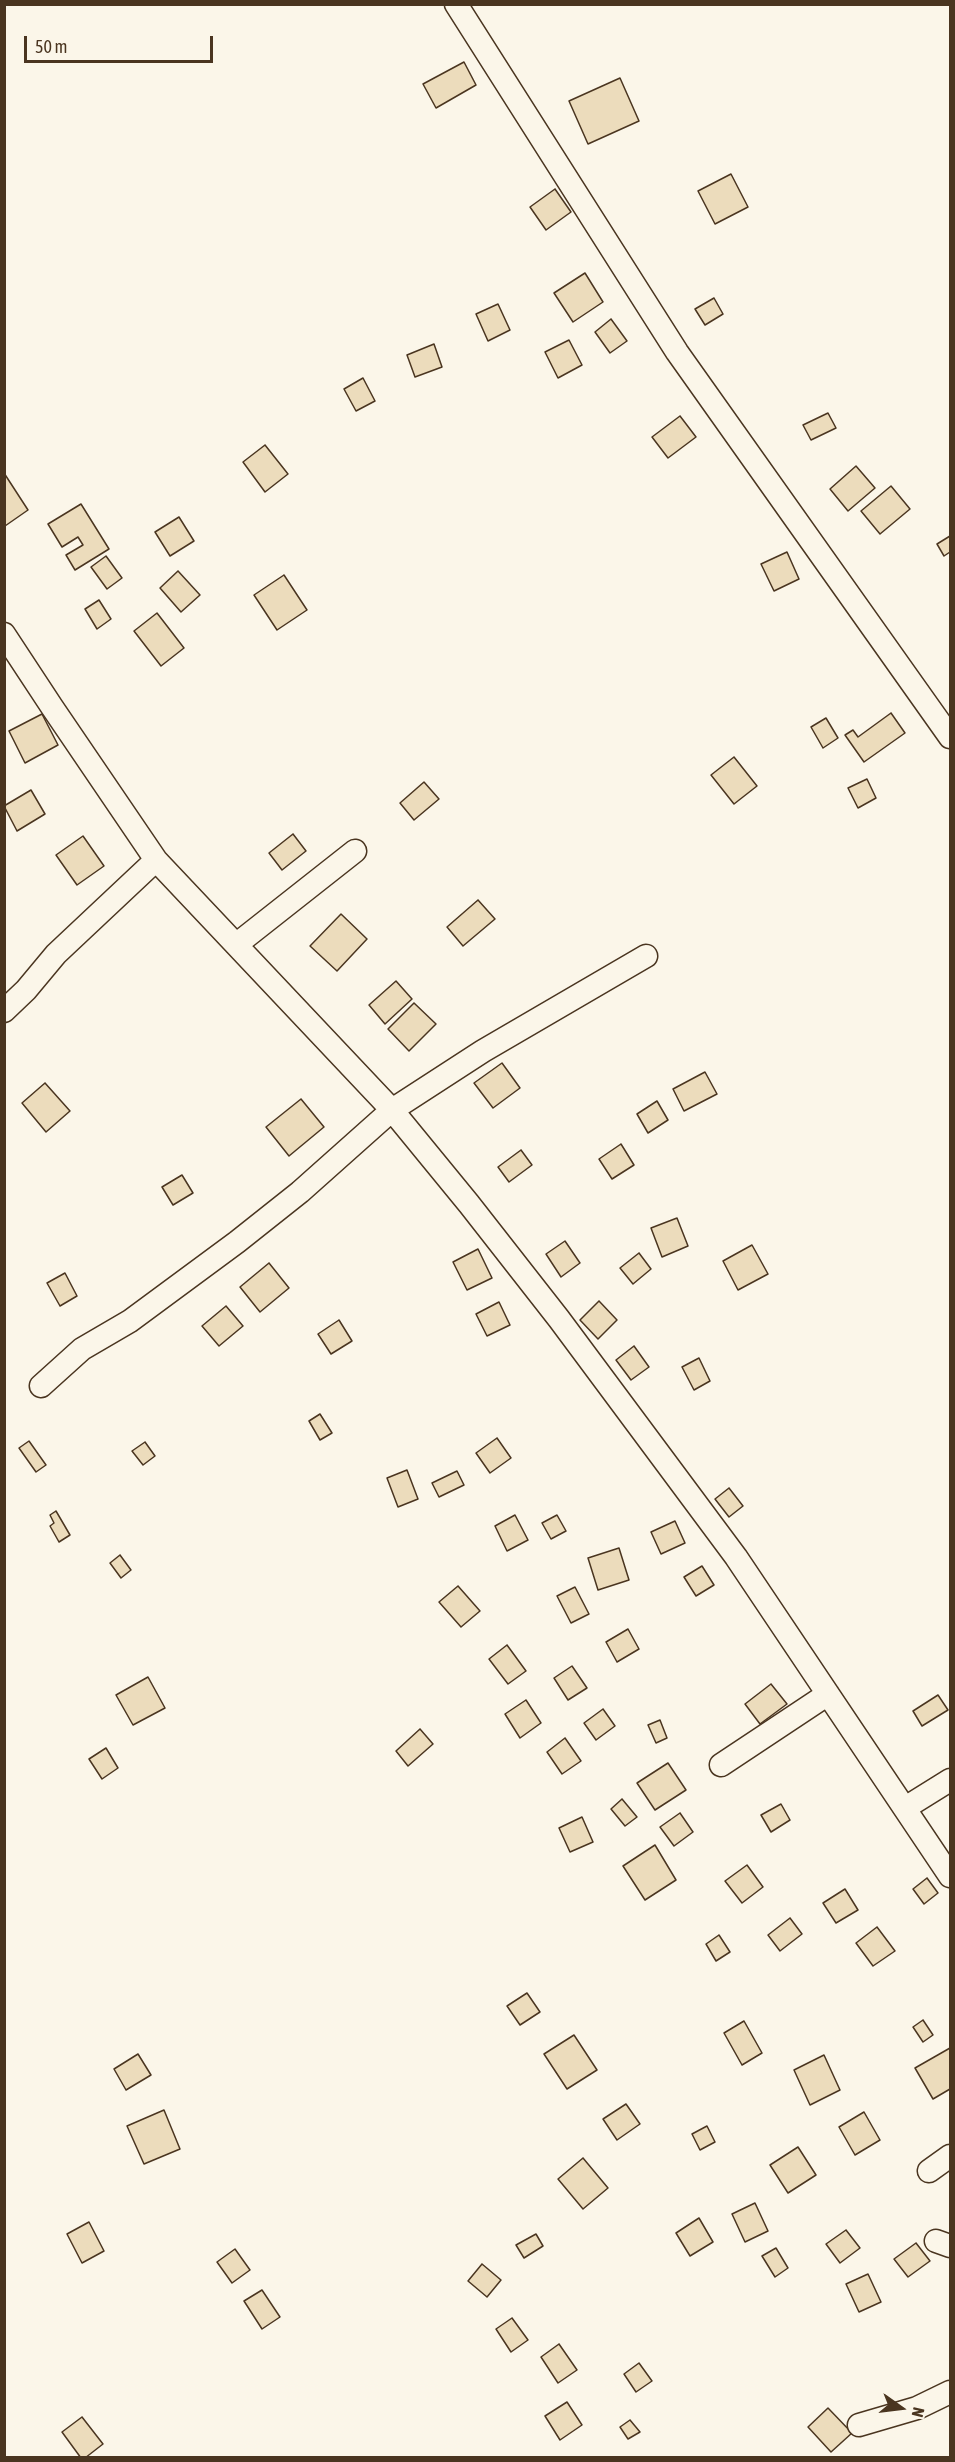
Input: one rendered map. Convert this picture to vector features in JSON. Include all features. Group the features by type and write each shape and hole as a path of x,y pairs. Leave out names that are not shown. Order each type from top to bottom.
{"street":[{"path":"456,4 677,352 951,737"},
{"path":"4,634 156,860 392,1110 469,1204 644,1432 736,1557 951,1876"},
{"path":"237,944 355,851"},
{"path":"4,1011 26,990 56,954 156,860"},
{"path":"41,1386 82,1349 130,1321 237,1242 300,1192 392,1110 483,1051 646,956"},
{"path":"722,1765 828,1694"},
{"path":"905,1808 951,1780"},
{"path":"929,2171 951,2156"},
{"path":"859,2425 917,2408 951,2392"}],"building":[{"path":"464,62 476,85 436,108 423,84"},
{"path":"620,78 639,121 588,144 569,101"},
{"path":"731,174 748,207 715,224 698,191"},
{"path":"555,189 571,212 546,230 530,207"},
{"path":"585,273 603,302 573,322 554,293"},
{"path":"714,298 723,314 705,325 695,309"},
{"path":"498,304 510,330 488,341 476,314"},
{"path":"611,319 627,341 610,353 595,332"},
{"path":"569,340 582,365 558,378 545,352"},
{"path":"434,344 442,367 415,377 407,355"},
{"path":"363,378 375,401 356,411 344,389"},
{"path":"828,413 836,428 811,440 803,425"},
{"path":"680,416 696,437 668,458 652,437"},
{"path":"265,445 288,474 265,492 243,462"},
{"path":"856,466 875,488 848,511 830,489"},
{"path":"4,473 28,510 5,526 4,525"},
{"path":"891,486 910,509 880,534 861,511"},
{"path":"81,504 109,549 75,570 66,555 83,545 78,537 62,547 48,524"},
{"path":"179,517 194,541 170,556 155,532"},
{"path":"950,536 950,552 944,556 937,544"},
{"path":"787,552 799,579 774,591 761,564"},
{"path":"106,556 122,578 107,589 91,567"},
{"path":"178,571 200,595 181,612 160,588"},
{"path":"284,575 307,610 277,630 254,595"},
{"path":"99,600 111,619 97,629 85,609"},
{"path":"157,613 184,648 161,666 134,631"},
{"path":"891,713 905,733 864,762 845,735 853,730 858,737"},
{"path":"42,714 58,745 25,763 9,731"},
{"path":"826,718 838,738 823,748 811,727"},
{"path":"734,757 757,786 734,804 711,775"},
{"path":"867,779 876,798 858,808 848,788"},
{"path":"424,782 439,799 414,820 400,803"},
{"path":"31,790 45,814 17,831 4,806"},
{"path":"293,834 306,851 282,870 269,853"},
{"path":"83,836 104,866 77,885 56,855"},
{"path":"478,900 495,919 463,946 447,927"},
{"path":"341,914 367,939 337,971 310,946"},
{"path":"396,981 412,999 385,1024 369,1005"},
{"path":"414,1003 436,1024 409,1051 388,1029"},
{"path":"502,1063 520,1088 493,1108 474,1083"},
{"path":"705,1072 717,1094 684,1111 673,1089"},
{"path":"45,1083 70,1111 46,1132 22,1103"},
{"path":"301,1099 324,1127 289,1156 266,1127"},
{"path":"657,1101 668,1120 648,1133 637,1114"},
{"path":"621,1144 634,1165 612,1179 599,1159"},
{"path":"521,1150 532,1165 509,1182 498,1167"},
{"path":"182,1175 193,1193 173,1205 162,1187"},
{"path":"677,1218 688,1246 662,1257 651,1228"},
{"path":"565,1241 580,1263 561,1277 546,1254"},
{"path":"752,1245 768,1274 738,1290 723,1261"},
{"path":"478,1249 492,1278 467,1290 453,1262"},
{"path":"639,1253 651,1269 633,1284 620,1268"},
{"path":"269,1263 289,1288 260,1312 240,1287"},
{"path":"65,1273 77,1296 60,1306 47,1283"},
{"path":"599,1301 617,1320 598,1339 580,1320"},
{"path":"499,1302 510,1325 487,1336 476,1314"},
{"path":"226,1306 243,1326 219,1346 202,1326"},
{"path":"339,1320 352,1341 331,1354 318,1334"},
{"path":"634,1346 649,1367 631,1380 616,1360"},
{"path":"699,1358 710,1381 694,1390 682,1367"},
{"path":"320,1414 332,1433 320,1440 309,1421"},
{"path":"497,1438 511,1458 490,1473 476,1453"},
{"path":"29,1441 46,1465 36,1472 19,1448"},
{"path":"145,1442 155,1456 143,1465 132,1451"},
{"path":"407,1470 418,1499 398,1507 387,1478"},
{"path":"457,1471 464,1485 439,1497 432,1483"},
{"path":"729,1488 743,1506 729,1517 715,1499"},
{"path":"56,1511 70,1535 59,1542 50,1526 54,1523 50,1515"},
{"path":"515,1515 528,1540 507,1551 495,1526"},
{"path":"557,1515 566,1531 551,1539 542,1523"},
{"path":"675,1521 685,1543 661,1554 651,1532"},
{"path":"619,1548 629,1580 598,1590 588,1558"},
{"path":"120,1555 131,1570 121,1578 110,1563"},
{"path":"702,1566 714,1585 696,1596 684,1577"},
{"path":"458,1586 480,1611 461,1627 439,1602"},
{"path":"575,1587 589,1614 571,1623 557,1596"},
{"path":"628,1629 639,1649 617,1662 606,1642"},
{"path":"507,1645 526,1671 508,1684 489,1659"},
{"path":"572,1666 587,1688 568,1700 554,1678"},
{"path":"148,1677 165,1708 133,1725 116,1695"},
{"path":"771,1684 787,1704 760,1724 745,1704"},
{"path":"938,1695 948,1710 922,1726 913,1711"},
{"path":"526,1700 541,1723 520,1738 505,1714"},
{"path":"603,1709 615,1726 596,1740 584,1723"},
{"path":"660,1720 667,1738 656,1743 648,1725"},
{"path":"420,1729 433,1744 408,1766 396,1751"},
{"path":"565,1738 581,1761 562,1774 547,1752"},
{"path":"106,1748 118,1768 102,1779 89,1759"},
{"path":"668,1763 686,1790 655,1810 637,1783"},
{"path":"622,1799 637,1817 625,1826 611,1809"},
{"path":"781,1804 790,1820 771,1832 761,1815"},
{"path":"680,1813 693,1832 674,1846 660,1827"},
{"path":"582,1817 593,1842 570,1852 559,1828"},
{"path":"655,1845 676,1880 645,1900 623,1866"},
{"path":"747,1865 763,1887 742,1903 725,1881"},
{"path":"927,1878 938,1893 924,1904 913,1889"},
{"path":"845,1889 858,1910 836,1923 823,1903"},
{"path":"790,1918 802,1934 780,1951 768,1935"},
{"path":"877,1927 895,1951 873,1966 856,1943"},
{"path":"719,1935 730,1952 716,1961 706,1944"},
{"path":"527,1993 540,2012 520,2025 507,2006"},
{"path":"923,2020 933,2035 923,2042 913,2027"},
{"path":"744,2021 762,2053 742,2065 724,2033"},
{"path":"574,2035 597,2070 567,2089 544,2054"},
{"path":"950,2048 950,2089 933,2099 915,2068"},
{"path":"138,2054 151,2075 126,2090 114,2069"},
{"path":"824,2055 840,2090 810,2105 794,2070"},
{"path":"626,2104 640,2124 617,2140 603,2119"},
{"path":"164,2110 180,2149 144,2164 127,2126"},
{"path":"864,2112 880,2140 855,2155 839,2127"},
{"path":"707,2126 715,2142 700,2150 692,2134"},
{"path":"798,2147 816,2175 788,2193 770,2165"},
{"path":"583,2158 608,2188 583,2209 558,2179"},
{"path":"755,2203 768,2231 745,2242 732,2214"},
{"path":"699,2218 713,2242 690,2256 676,2233"},
{"path":"89,2222 104,2251 82,2263 67,2234"},
{"path":"846,2230 860,2248 840,2263 826,2244"},
{"path":"536,2234 543,2246 524,2258 516,2245"},
{"path":"916,2243 930,2261 908,2277 894,2259"},
{"path":"776,2248 788,2268 775,2277 762,2256"},
{"path":"235,2249 250,2270 232,2283 217,2262"},
{"path":"482,2264 501,2280 487,2297 468,2281"},
{"path":"868,2274 881,2302 859,2312 846,2284"},
{"path":"262,2290 280,2317 262,2329 244,2301"},
{"path":"512,2318 528,2340 511,2352 496,2329"},
{"path":"559,2344 577,2370 558,2383 541,2357"},
{"path":"639,2363 652,2381 636,2392 624,2374"},
{"path":"567,2402 582,2425 560,2440 545,2416"},
{"path":"828,2408 852,2433 831,2452 808,2427"},
{"path":"82,2417 103,2444 85,2458 81,2458 62,2432"},
{"path":"630,2420 640,2432 628,2439 620,2427"}]}
